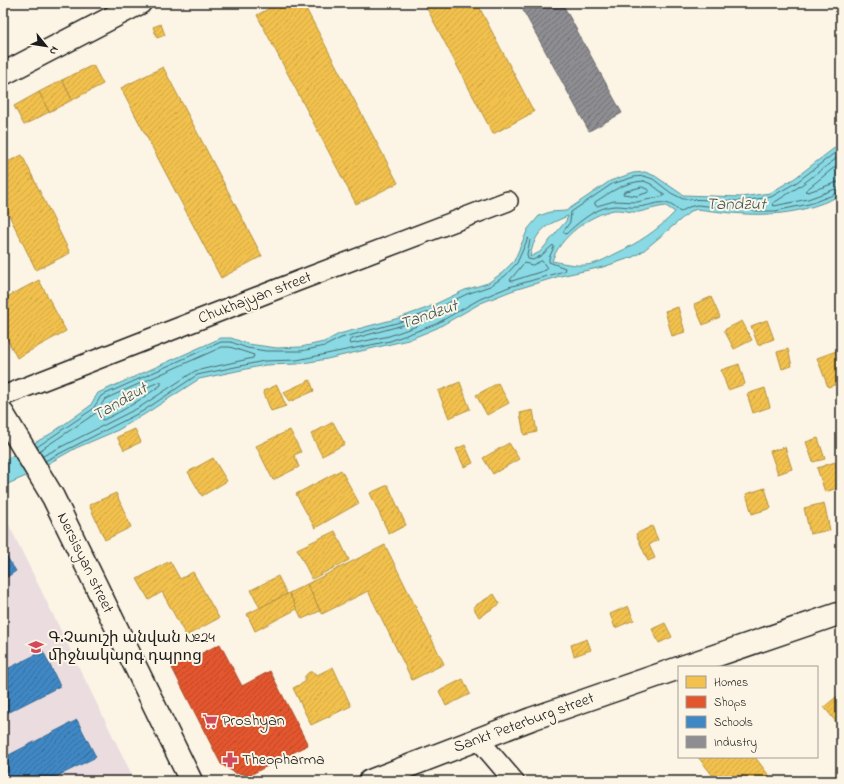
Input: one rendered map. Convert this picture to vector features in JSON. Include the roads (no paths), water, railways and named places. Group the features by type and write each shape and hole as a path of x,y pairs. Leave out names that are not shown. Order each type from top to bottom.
{"main road":[{"path":"3,74 140,3"},
{"name":"Nersisyan street","path":"3,414 53,497 191,781"},
{"path":"685,666 841,613"},
{"name":"Sankt Peterburg street","path":"370,781 531,719 678,668"}],"street":[{"name":"Chukhajyan street","path":"3,396 508,201"},
{"path":"479,740 514,781"}],"water":[{"name":"Tandzut","path":"841,143 841,195 823,203 805,209 770,214 735,213 697,209 691,211 643,251 633,257 603,267 560,276 511,291 481,303 437,328 408,340 327,359 297,364 265,365 199,379 118,430 76,448 26,476 3,486 3,461 52,433 90,406 98,393 221,338 231,338 248,344 277,348 301,347 324,342 339,334 399,318 427,308 465,290 488,283 502,273 514,261 528,229 539,216 550,212 566,211 610,181 633,173 645,172 655,176 683,195 741,197 770,193 795,178","holes":["666,206 675,212 654,231 623,250 594,264 582,265 552,261 556,252 569,236 577,228 595,217 614,210 639,212","568,216 566,221 540,252 530,257 535,241 542,230"]}],"place":[{"name":"Գ.Չաուշի անվան №24 միջնակարգ դպրոց","path":"36,647"},
{"name":"Proshyan","path":"210,721"},
{"name":"Theopharma","path":"230,760"}]}
